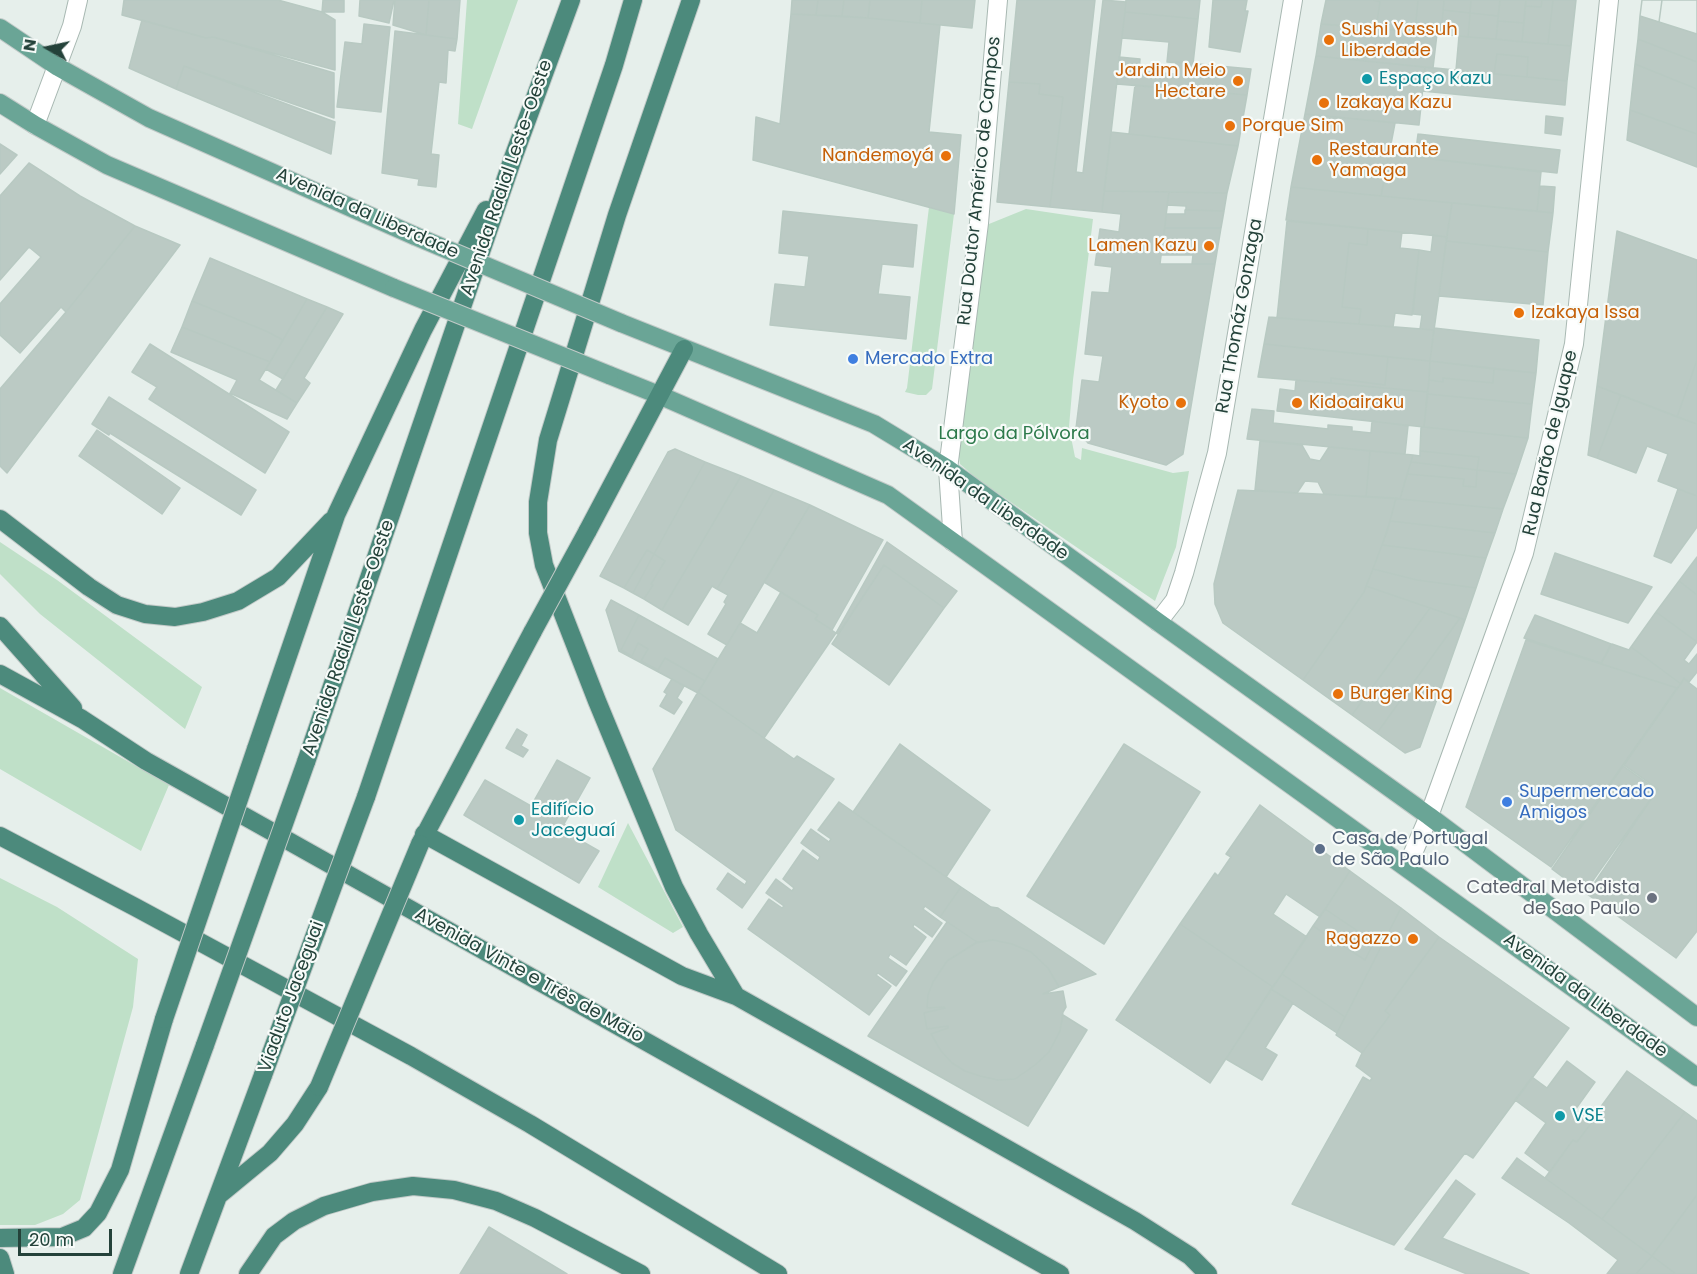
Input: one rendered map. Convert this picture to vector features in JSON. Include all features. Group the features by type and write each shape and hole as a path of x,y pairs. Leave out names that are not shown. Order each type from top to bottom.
{"highway":[{"name":"Avenida Radial Leste-Oeste","path":"122,1274 306,762 513,158 571,0"},
{"name":"Viaduto Jaceguai","path":"218,1197 366,797 614,65 633,0"},
{"path":"691,0 617,215 548,440 538,502 538,533 544,565 674,887 736,996"},
{"path":"0,1238 62,1237 84,1228 98,1213 120,1170 164,1019 336,515 423,330 513,158"},
{"path":"189,1274 218,1197 270,1153 295,1124 319,1087 422,839 684,349"},
{"path":"0,519 89,587 117,605 145,614 175,617 238,602 278,577 336,515"},
{"path":"0,626 82,719"},
{"name":"Avenida Vinte e Três de Maio","path":"0,674 82,719 147,761 1060,1274"},
{"path":"0,836 411,1056 530,1124 778,1274"},
{"path":"422,839 682,976 736,996 1135,1221 1190,1256 1208,1274"},
{"path":"248,1274 274,1236 294,1221 324,1206 372,1192 413,1186 454,1190 496,1201 535,1218 641,1274"},
{"path":"0,1258 5,1274"}],"main road":[{"name":"Avenida da Liberdade","path":"0,28 58,67 149,118 415,236 621,323 874,424 948,469 1429,816 1697,1017"},
{"name":"Avenida da Liberdade","path":"0,103 34,125 107,165 394,288 659,395 888,495 1697,1077"}],"street":[{"path":"34,125 58,67 78,0"},
{"name":"Rua Doutor Américo de Campos","path":"953,542 948,469 979,223 998,0"},
{"name":"Rua Thomáz Gonzaga","path":"1158,622 1175,600 1217,453 1293,0"},
{"name":"Rua Barão de Iguape","path":"1407,867 1429,816 1524,553 1575,344 1609,0"}],"green space":[{"path":"467,0 518,0 472,129 458,124"},
{"path":"929,207 954,214 932,389 926,395 918,395 905,392"},
{"name":"Largo da Pólvora","path":"1026,209 1093,219 1069,427 1075,457 1081,460 1082,448 1173,473 1189,471 1176,547 1155,601 977,479 960,464 958,448 984,226"},
{"path":"0,542 57,580 202,687 185,729 40,614 0,574"},
{"path":"0,688 169,785 141,851 0,769"},
{"path":"628,823 683,927 673,933 598,887"},
{"path":"0,878 57,907 138,959 133,1007 80,1200 63,1214 35,1225 0,1225"}],"building":[{"path":"124,0 278,0 322,12 335,20 335,70 122,15"},
{"path":"323,0 344,0 344,12 322,12"},
{"path":"360,0 394,0 389,23 359,16"},
{"path":"395,0 429,0 426,35 393,25"},
{"path":"429,0 460,0 457,39 426,35"},
{"path":"792,0 818,0 816,15 791,14"},
{"path":"818,0 844,0 842,16 816,15"},
{"path":"844,0 870,0 868,18 842,16"},
{"path":"870,0 922,0 920,23 868,18"},
{"path":"922,0 975,0 972,28 920,23"},
{"path":"1017,0 1095,0 1076,172 1083,173 1103,0 1126,2 1102,212 1050,207 1063,97 1039,94 1040,84 1009,82"},
{"path":"1126,0 1200,0 1198,19 1125,12"},
{"path":"1213,0 1247,0 1245,11 1248,11 1240,52 1209,47"},
{"path":"1326,0 1380,2 1376,28 1321,24"},
{"path":"1373,0 1418,0 1415,32 1376,28 1380,2"},
{"path":"1418,0 1444,0 1441,34 1415,32"},
{"path":"1444,0 1471,0 1470,13 1443,10"},
{"path":"1471,0 1500,0 1498,16 1470,13"},
{"path":"1500,0 1526,0 1524,23 1498,21"},
{"path":"1526,0 1542,0 1541,7 1525,6"},
{"path":"1542,0 1553,0 1548,44 1522,42 1525,6 1541,7"},
{"path":"1553,0 1576,0 1571,46 1548,44"},
{"path":"1642,0 1662,0 1659,22 1640,16"},
{"path":"1642,0 1697,0 1697,34 1640,16"},
{"path":"1662,0 1697,0 1697,34 1659,22"},
{"path":"1443,10 1470,13 1468,37 1441,34"},
{"path":"1125,12 1198,19 1193,64 1167,62 1169,42 1122,38"},
{"path":"1470,13 1498,16 1496,39 1468,37"},
{"path":"791,14 940,25 929,132 961,135 954,214 753,160 756,117 780,124"},
{"path":"1640,16 1697,34 1697,62 1638,39"},
{"path":"142,20 206,38 213,37 334,73 334,118 184,66 176,89 129,68"},
{"path":"1498,21 1524,23 1522,42 1496,39"},
{"path":"364,24 390,27 381,112 337,107 345,42 362,44"},
{"path":"1321,24 1437,34 1433,68 1316,56"},
{"path":"395,31 457,39 455,51 448,50 446,83 439,82 431,154 439,155 436,187 418,185 419,179 382,173"},
{"path":"1459,36 1571,46 1567,81 1527,77 1528,57 1497,54 1494,74 1456,70"},
{"path":"1638,39 1697,62 1697,89 1635,64"},
{"path":"1497,54 1528,57 1527,77 1494,74"},
{"name":"Espaço Kazu","path":"1316,56 1425,67 1419,125 1305,114"},
{"path":"1119,57 1140,59 1139,71 1175,74 1176,62 1251,69 1247,95 1117,84"},
{"path":"1635,64 1697,89 1697,134 1630,110"},
{"path":"184,66 335,122 331,154 176,89"},
{"path":"1425,67 1567,81 1565,105 1422,91"},
{"path":"1009,82 1040,84 1039,94 1063,97 1050,207 997,202"},
{"path":"1135,85 1247,95 1238,146 1129,134"},
{"path":"1630,110 1697,134 1697,167 1627,140"},
{"path":"1305,114 1395,123 1381,196 1291,187"},
{"path":"1546,116 1563,118 1561,135 1545,133"},
{"path":"1111,132 1238,146 1227,193 1104,191"},
{"path":"1418,134 1560,150 1557,173 1415,157"},
{"path":"0,144 17,155 0,174"},
{"path":"1389,154 1541,172 1537,211 1381,196"},
{"path":"29,163 80,196 135,226 66,312 61,307 20,353 0,335 0,304 41,257 29,247 0,280 0,196"},
{"path":"1540,186 1555,187 1553,213 1537,211"},
{"path":"1291,187 1452,203 1447,237 1286,220"},
{"path":"1104,191 1169,192 1160,264 1215,264 1183,454 1166,465 1088,443 1076,428 1082,380 1099,382 1103,356 1085,354 1092,292 1109,293 1112,267 1095,265 1100,229 1119,232 1121,214 1102,212"},
{"path":"1169,192 1227,193 1224,211 1186,210 1186,206 1167,205"},
{"path":"1452,203 1553,213 1548,252 1446,241"},
{"path":"1185,210 1224,211 1221,228 1165,228 1166,214 1185,214"},
{"path":"783,211 917,225 913,267 882,264 878,294 910,297 906,339 770,325 775,284 805,287 809,256 779,253"},
{"path":"1287,221 1368,229 1367,245 1349,243 1342,307 1361,309 1359,324 1277,318"},
{"path":"135,226 180,245 7,473 0,466 0,389"},
{"path":"1165,228 1221,228 1215,264 1192,264 1193,255 1161,255"},
{"path":"1368,229 1402,232 1400,248 1419,250 1412,315 1395,313 1393,327 1359,324 1361,309 1342,307 1349,243 1367,245"},
{"path":"1617,231 1697,260 1697,360 1677,417 1597,386"},
{"path":"1433,235 1447,237 1434,330 1420,329 1422,315 1413,314 1419,250 1431,252"},
{"path":"1446,241 1548,252 1543,305 1439,296"},
{"path":"210,258 307,299 283,340 192,301"},
{"path":"307,299 327,307 283,379 266,369"},
{"path":"192,301 283,340 270,362 182,327"},
{"path":"327,307 343,314 304,378 310,383 297,403 276,390"},
{"path":"1269,317 1434,330 1430,361 1264,344"},
{"path":"182,327 270,362 259,380 297,403 287,419 230,393 237,380 171,352"},
{"path":"1434,328 1539,340 1536,373 1430,361"},
{"path":"150,344 289,432 265,473 149,399 157,387 132,372"},
{"path":"1264,344 1388,357 1385,385 1331,378 1331,383 1258,377"},
{"path":"1388,357 1430,361 1428,392 1331,383 1331,378 1385,385"},
{"path":"1697,360 1697,424 1677,417"},
{"path":"1430,361 1494,369 1493,383 1443,378 1443,382 1429,380"},
{"path":"1494,369 1536,373 1532,404 1427,394 1429,380 1443,382 1443,378 1493,383"},
{"path":"1296,380 1428,392 1424,427 1277,411 1280,389 1295,391"},
{"path":"1597,386 1621,395 1597,458 1588,455"},
{"path":"1427,394 1532,404 1528,438 1424,427"},
{"path":"1621,395 1697,424 1697,496 1658,481 1668,454 1647,446 1636,473 1597,458"},
{"path":"109,397 256,490 241,515 92,424"},
{"path":"1252,409 1274,411 1273,423 1328,429 1328,425 1352,427 1352,431 1371,433 1372,421 1408,426 1405,454 1247,439"},
{"path":"1421,427 1528,438 1516,474 1477,470 1479,457 1420,451"},
{"path":"97,430 180,488 162,514 79,456"},
{"path":"1260,441 1302,445 1310,459 1320,461 1329,447 1370,451 1366,497 1324,494 1318,482 1305,481 1297,493 1255,490"},
{"path":"675,449 705,462 654,554 647,550 624,588 600,576 668,452"},
{"path":"1370,451 1413,455 1400,499 1366,497"},
{"path":"1420,451 1479,457 1477,470 1411,462 1413,455 1420,456"},
{"path":"705,462 741,476 662,610 644,599 665,561 654,554"},
{"path":"1411,462 1477,470 1476,487 1463,486 1464,479 1407,474"},
{"path":"1477,470 1516,474 1503,509 1400,499 1407,474 1464,479 1463,486 1476,487"},
{"path":"741,476 774,490 717,589 712,586 688,625 662,610"},
{"path":"1678,489 1697,496 1697,527 1671,563 1654,556"},
{"path":"774,490 810,505 727,645 708,634 726,604 724,602 728,595 717,589"},
{"path":"1238,490 1396,498 1387,532 1364,592 1303,680 1223,623 1215,604 1214,584"},
{"path":"1396,498 1503,509 1495,533 1390,521"},
{"path":"810,505 883,540 832,630 815,619 818,615 764,582"},
{"path":"1390,521 1495,533 1486,558 1382,545"},
{"path":"887,542 957,591 944,608 884,565 838,634 836,633"},
{"path":"1382,545 1486,558 1476,588 1417,580 1373,569"},
{"path":"647,550 654,554 633,593 624,588"},
{"path":"1555,553 1652,587 1628,623 1541,594"},
{"path":"654,554 665,561 644,599 633,593"},
{"path":"1697,557 1697,595 1679,581"},
{"path":"884,565 944,608 889,685 832,644"},
{"path":"1373,569 1417,580 1476,588 1465,620 1366,586"},
{"path":"1679,581 1697,595 1697,642 1656,612"},
{"path":"1366,586 1430,608 1352,715 1303,680"},
{"path":"781,592 818,615 815,619 836,633 764,738 698,692 740,623 757,633"},
{"path":"611,600 639,615 621,650 632,656 638,643 648,649 641,661 658,670 665,658 705,681 698,693 619,651 606,610"},
{"path":"1430,608 1460,618 1377,733 1352,715"},
{"path":"1656,612 1697,642 1684,660 1689,664 1697,654 1697,672 1689,682 1684,678 1681,684 1631,647"},
{"path":"639,615 718,659 705,681 665,658 658,670 641,661 648,649 638,643 632,656 621,650"},
{"path":"1535,615 1611,644 1601,663 1524,638"},
{"path":"1460,618 1465,620 1420,747 1405,753 1377,733"},
{"path":"1526,640 1677,688 1551,867 1466,807"},
{"path":"1612,644 1629,650 1631,647 1681,684 1677,688 1601,664"},
{"path":"672,679 684,686 677,698 682,702 674,714 660,706 667,694 664,692"},
{"path":"1684,679 1697,689 1697,931 1676,958 1587,894 1658,789 1624,765"},
{"path":"698,692 794,759 797,756 834,779 742,908 717,889 728,873 745,885 747,881 676,830 653,769"},
{"path":"517,729 527,735 521,746 528,750 523,757 506,748"},
{"path":"900,744 990,810 946,877 853,812"},
{"path":"1124,744 1200,792 1104,944 1027,896"},
{"name":"Edifício Jaceguaí","path":"557,760 590,778 564,824 567,826 564,831 599,851 579,883 464,815 485,780 531,806"},
{"path":"1623,766 1657,790 1584,893 1552,869"},
{"path":"839,802 961,887 940,917 925,906 923,909 942,923 932,937 914,924 913,927 926,937 906,965 890,954 888,958 907,971 896,986 878,973 876,975 891,986 869,1015 748,929 769,899 782,908 784,906 766,893 776,879 792,891 794,888 783,879 803,850 818,861 820,857 801,843 811,829 829,842 831,839 818,830"},
{"path":"1260,805 1350,871 1320,917 1286,894 1273,914 1307,937 1273,987 1180,924 1215,873 1218,876 1231,857 1226,854"},
{"path":"1350,871 1401,908 1345,1017 1282,974 1313,926 1365,960 1374,942 1325,909"},
{"path":"961,887 991,907 998,908 1096,974 1059,987 1048,968 1031,952 1012,944 993,940 977,942 940,917"},
{"path":"1401,908 1439,937 1385,1011 1390,1015 1362,1053 1336,1035"},
{"path":"1325,909 1374,942 1365,960 1313,926"},
{"path":"947,922 977,942 947,961 933,982 928,995 927,1008 945,1008 924,1013 927,1029 948,1026 948,1028 931,1034 941,1051 952,1063 980,1076 998,1080 1015,1079 1049,1052 1060,1031 1063,1015 1087,1030 1028,1126 868,1036"},
{"path":"1180,924 1273,987 1210,1083 1116,1020"},
{"path":"1439,937 1569,1028 1473,1158 1465,1153 1394,1245 1292,1204 1363,1077 1370,1081 1372,1078 1356,1066 1362,1053 1390,1015 1385,1011"},
{"path":"993,940 1012,944 1031,952 1048,968 1059,987 1043,994 1063,991 1066,1007 1060,1031 1049,1052 1015,1079 998,1080 980,1076 952,1063 941,1051 931,1034 948,1028 948,1026 927,1029 924,1013 945,1008 927,1008 928,995 933,982 947,961 976,943"},
{"path":"1282,974 1345,1017 1337,1033 1271,989"},
{"path":"1271,989 1293,1003 1265,1048 1277,1055 1262,1080 1226,1059"},
{"name":"VSE","path":"1567,1061 1595,1082 1575,1110 1592,1122 1577,1142 1573,1140 1550,1172 1525,1153 1546,1123 1515,1100 1532,1077 1547,1088"},
{"path":"1627,1071 1685,1112 1602,1219 1545,1178 1573,1140 1577,1142"},
{"path":"1685,1112 1697,1121 1697,1195 1652,1256 1602,1219"},
{"path":"1517,1158 1652,1256 1636,1274 1607,1274 1618,1260 1569,1223 1502,1178"},
{"path":"1456,1180 1475,1194 1442,1238 1529,1274 1467,1274 1405,1249"},
{"path":"1697,1195 1697,1274 1676,1274 1652,1256"},
{"path":"489,1227 567,1274 460,1274"},
{"path":"1652,1256 1676,1274 1636,1274"}],"place":[{"name":"Sushi Yassuh Liberdade","path":"1329,40"},
{"name":"Espaço Kazu","path":"1367,79"},
{"name":"Jardim Meio Hectare","path":"1238,81"},
{"name":"Izakaya Kazu","path":"1324,103"},
{"name":"Porque Sim","path":"1230,126"},
{"name":"Nandemoyá","path":"946,156"},
{"name":"Restaurante Yamaga","path":"1317,160"},
{"name":"Lamen Kazu","path":"1209,246"},
{"name":"Izakaya Issa","path":"1519,313"},
{"name":"Mercado Extra","path":"853,359"},
{"name":"Kyoto","path":"1181,403"},
{"name":"Kidoairaku","path":"1297,403"},
{"name":"Burger King","path":"1338,694"},
{"name":"Supermercado Amigos","path":"1507,802"},
{"name":"Edifício Jaceguaí","path":"519,820"},
{"name":"Casa de Portugal de São Paulo","path":"1320,849"},
{"name":"Catedral Metodista de Sao Paulo","path":"1652,898"},
{"name":"Ragazzo","path":"1413,939"},
{"name":"VSE","path":"1560,1116"}]}
